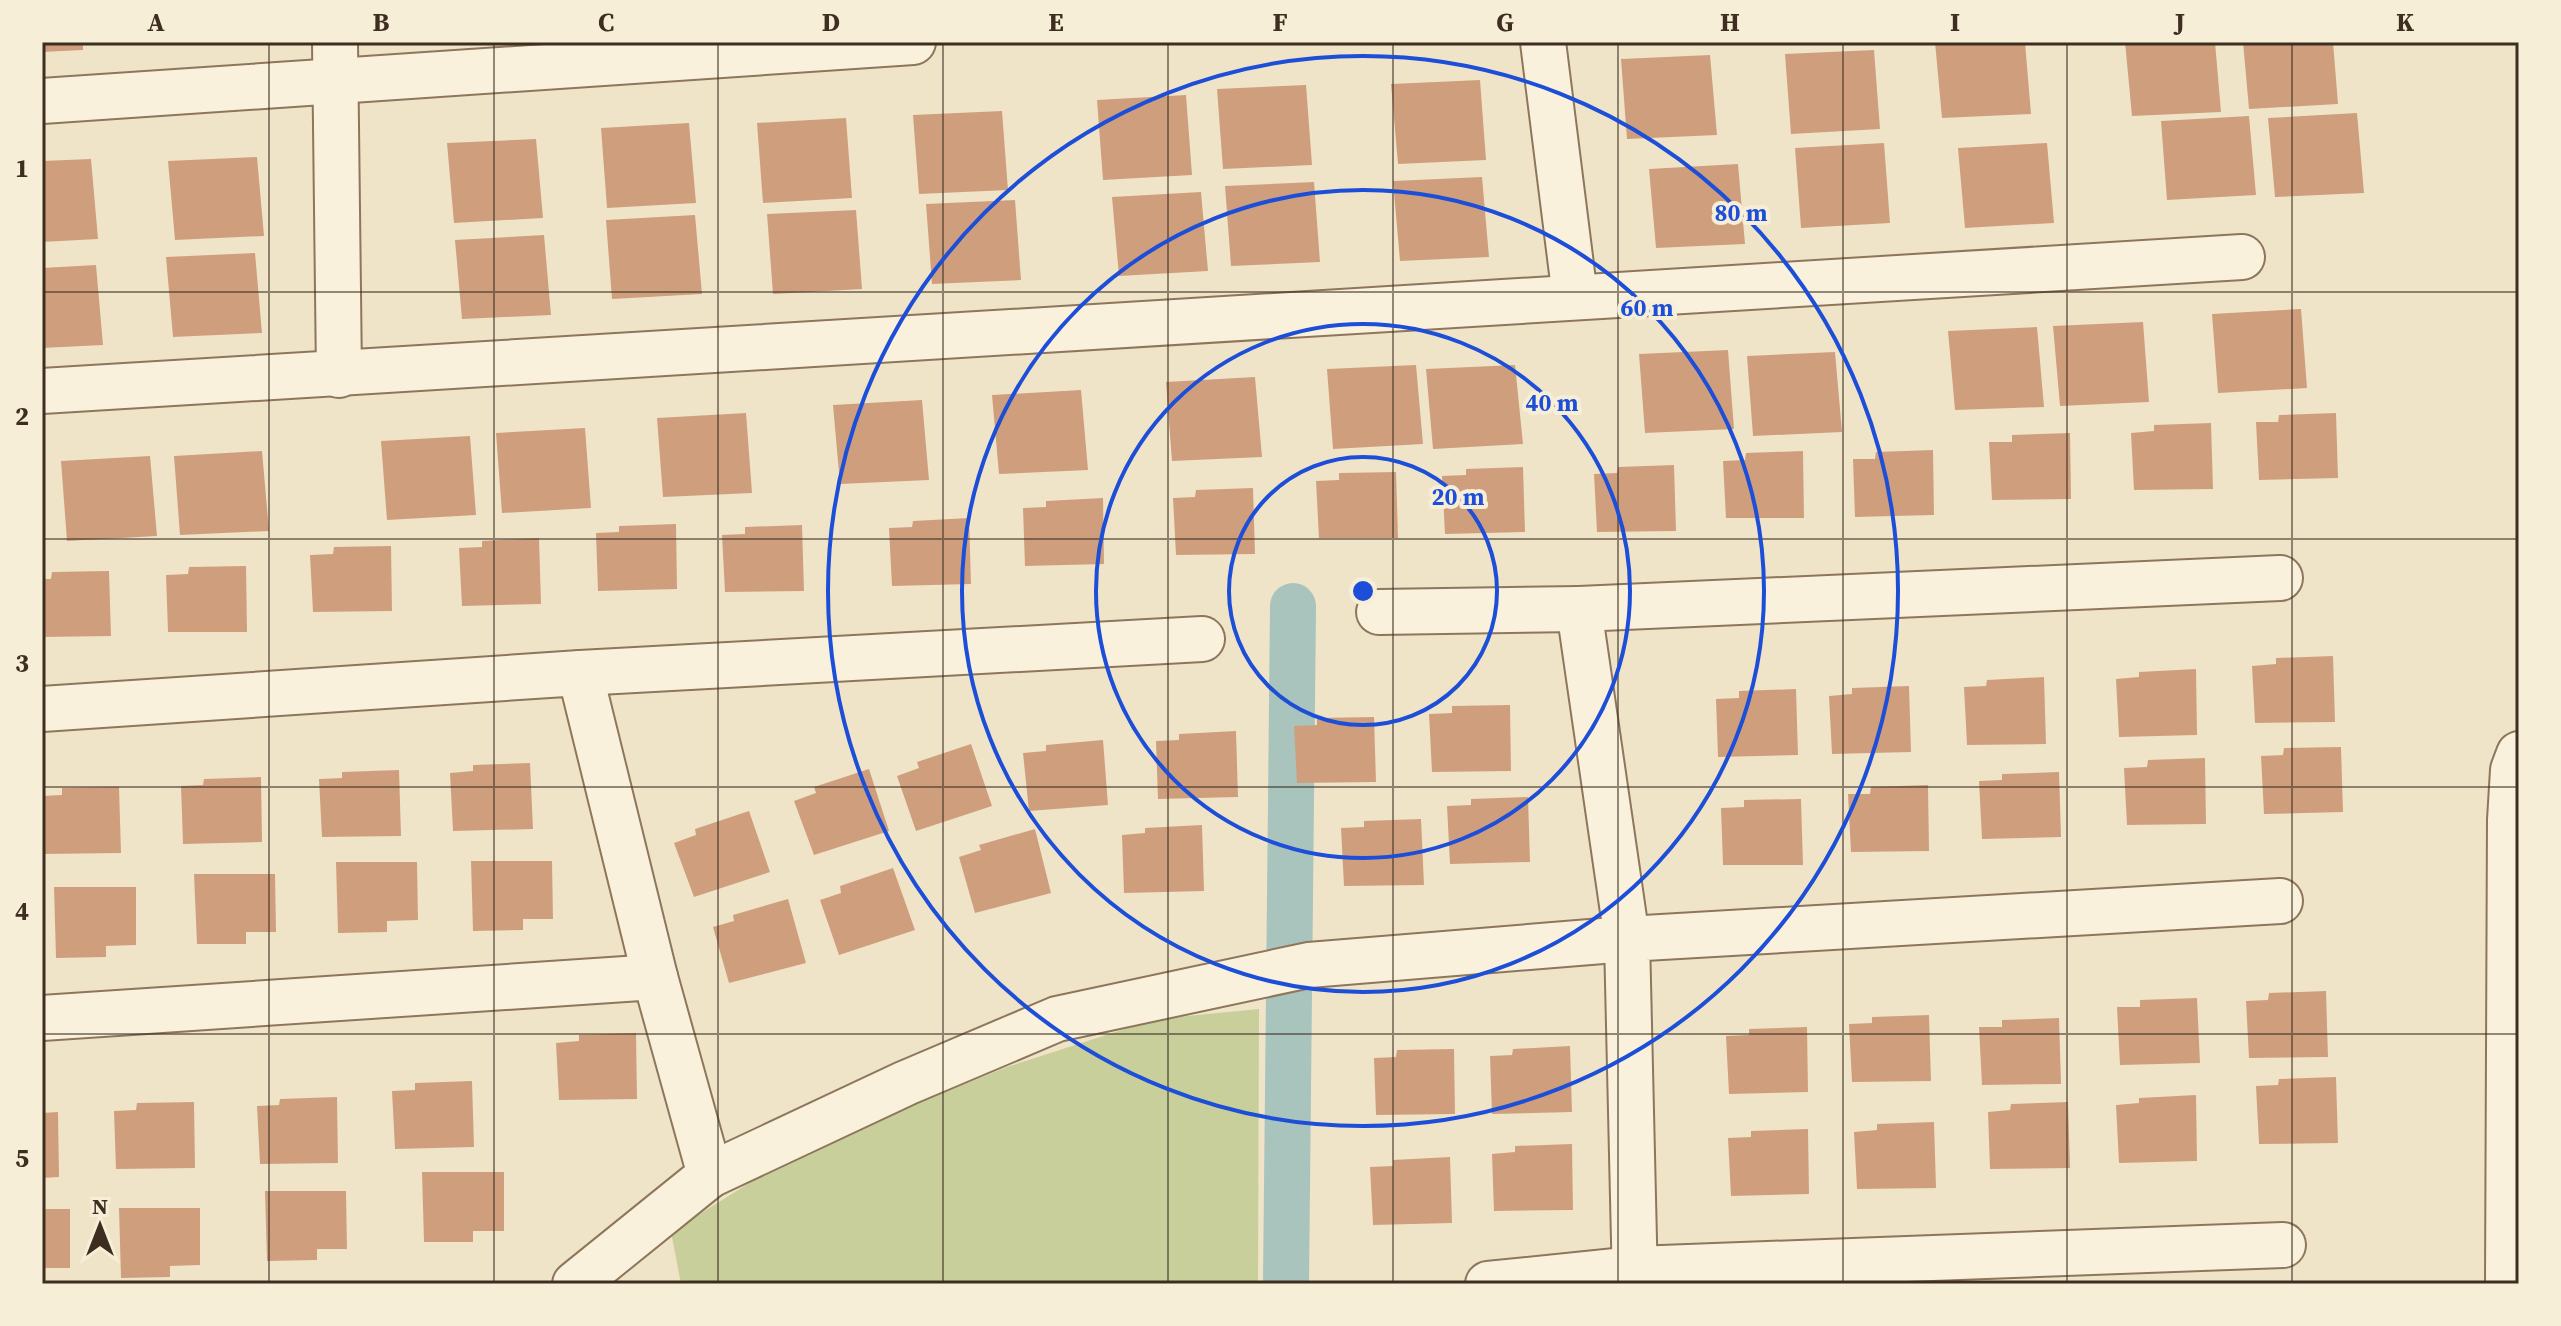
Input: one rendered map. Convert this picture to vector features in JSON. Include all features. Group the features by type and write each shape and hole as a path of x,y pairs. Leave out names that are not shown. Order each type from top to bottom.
{"street":[{"path":"42,101 335,63 913,42"},
{"path":"1543,42 1575,297"},
{"path":"335,63 339,375"},
{"path":"42,391 2242,257"},
{"path":"1379,612 1579,609 2280,578"},
{"path":"1579,609 1627,939 1635,1276"},
{"path":"42,709 580,673 1202,639"},
{"path":"580,673 655,977 710,1175"},
{"path":"2508,1284 2510,820 2513,770 2519,754"},
{"path":"575,1284 710,1175 906,1083 1057,1019 1309,965 1627,939 2280,901"},
{"path":"42,1018 655,977"},
{"path":"1488,1284 2283,1245"}],"green space":[{"path":"1259,1009 1258,1284 681,1284 671,1232 770,1170 884,1117 1007,1067 1156,1019"}],"building":[{"path":"42,42 83,42 83,50 42,52"},
{"path":"1935,42 2025,42 2031,114 1942,118"},
{"path":"2125,42 2215,42 2221,112 2132,116"},
{"path":"2243,42 2333,42 2338,104 2249,109"},
{"path":"1874,50 1880,129 1791,134 1785,54"},
{"path":"1710,55 1717,135 1627,139 1621,59"},
{"path":"1480,80 1486,160 1398,164 1391,84"},
{"path":"1306,85 1312,165 1223,169 1217,89"},
{"path":"1186,95 1192,175 1103,180 1097,100"},
{"path":"1002,111 1008,190 919,194 913,115"},
{"path":"2357,113 2364,193 2275,197 2268,118"},
{"path":"2249,116 2256,195 2167,200 2161,121"},
{"path":"846,118 852,198 763,203 757,123"},
{"path":"689,123 696,203 607,208 601,128"},
{"path":"536,139 543,218 454,223 447,143"},
{"path":"1884,143 1890,223 1801,228 1795,148"},
{"path":"2047,143 2054,223 1965,228 1958,148"},
{"path":"257,157 264,236 175,240 168,161"},
{"path":"91,159 98,239 42,242 42,161"},
{"path":"1738,164 1745,244 1656,248 1649,169"},
{"path":"1482,177 1489,257 1400,261 1393,181"},
{"path":"1314,182 1320,262 1231,266 1225,186"},
{"path":"1201,192 1208,271 1119,276 1112,197"},
{"path":"1015,200 1021,280 932,284 926,204"},
{"path":"856,210 862,289 773,294 767,214"},
{"path":"695,215 702,294 612,299 606,220"},
{"path":"544,235 551,315 462,319 455,240"},
{"path":"255,253 262,333 173,337 166,257"},
{"path":"96,265 103,345 42,348 42,268"},
{"path":"2301,309 2307,388 2218,393 2212,314"},
{"path":"2143,322 2149,402 2060,406 2053,326"},
{"path":"2037,327 2044,407 1955,410 1948,331"},
{"path":"1728,350 1734,429 1645,433 1639,354"},
{"path":"1835,352 1842,432 1753,436 1747,356"},
{"path":"1416,365 1423,444 1333,449 1327,369"},
{"path":"1515,365 1523,444 1433,449 1426,369"},
{"path":"1255,377 1262,457 1172,461 1166,382"},
{"path":"1081,390 1088,470 999,474 992,395"},
{"path":"922,400 929,480 840,484 833,405"},
{"path":"746,413 752,493 663,497 657,418"},
{"path":"2336,413 2338,478 2259,480 2256,422 2278,422 2279,415"},
{"path":"2211,423 2213,489 2134,490 2131,433 2154,431 2154,425"},
{"path":"585,428 591,508 502,513 496,433"},
{"path":"2070,433 2071,499 1992,500 1989,442 2012,442 2012,435"},
{"path":"470,436 476,515 387,520 381,441"},
{"path":"1933,450 1934,515 1855,517 1853,459 1875,459 1876,452"},
{"path":"262,451 269,531 180,535 174,456"},
{"path":"1803,451 1804,518 1726,518 1723,461 1745,460 1746,453"},
{"path":"150,456 157,536 67,541 61,461"},
{"path":"1674,465 1676,531 1597,532 1594,474 1617,473 1618,467"},
{"path":"1523,467 1525,532 1445,534 1442,476 1466,475 1466,469"},
{"path":"1396,472 1398,538 1319,538 1316,481 1339,480 1339,473"},
{"path":"1253,488 1255,554 1176,555 1173,498 1195,497 1196,490"},
{"path":"1103,498 1104,564 1025,566 1023,508 1046,507 1046,501"},
{"path":"969,518 971,584 892,586 889,528 912,527 913,521"},
{"path":"676,524 677,589 598,591 596,533 619,532 619,526"},
{"path":"802,525 804,591 725,592 722,535 745,534 745,527"},
{"path":"539,538 541,604 462,606 459,548 482,547 482,541"},
{"path":"391,546 392,611 313,612 310,555 333,554 334,547"},
{"path":"246,566 247,632 168,632 166,575 188,574 189,567"},
{"path":"109,571 111,636 42,637 42,579 51,579 52,572"},
{"path":"2333,656 2335,722 2255,723 2252,666 2276,664 2276,658"},
{"path":"2196,669 2197,735 2119,737 2116,679 2139,677 2139,672"},
{"path":"2044,677 2046,744 1967,745 1964,687 1986,686 1987,680"},
{"path":"1909,686 1911,752 1832,754 1829,696 1852,694 1852,688"},
{"path":"1796,689 1798,755 1718,757 1716,699 1739,698 1739,691"},
{"path":"1510,705 1511,771 1432,772 1429,714 1452,713 1452,706"},
{"path":"1374,717 1376,782 1297,783 1294,726 1317,725 1317,718"},
{"path":"1236,731 1238,797 1158,799 1156,741 1179,740 1179,734"},
{"path":"1103,740 1108,805 1029,811 1023,753 1046,751 1046,745"},
{"path":"971,744 992,806 916,831 897,776 919,768 917,762"},
{"path":"2341,747 2343,812 2264,814 2261,756 2283,755 2284,748"},
{"path":"2205,758 2206,824 2127,825 2124,768 2147,767 2148,760"},
{"path":"530,763 533,829 453,831 450,773 473,771 473,765"},
{"path":"869,769 889,831 814,855 794,801 816,793 814,787"},
{"path":"399,770 401,836 322,837 319,779 342,778 342,772"},
{"path":"2059,772 2061,837 1982,839 1979,781 2002,780 2002,774"},
{"path":"261,777 262,842 183,844 181,786 203,785 204,779"},
{"path":"1928,785 1929,851 1851,852 1848,794 1870,794 1871,787"},
{"path":"119,787 121,853 42,854 42,796 62,795 62,788"},
{"path":"1528,797 1530,862 1450,864 1447,806 1471,805 1471,799"},
{"path":"1801,799 1803,865 1723,865 1721,808 1744,807 1744,800"},
{"path":"749,811 770,872 694,897 674,843 696,835 695,829"},
{"path":"1421,819 1424,885 1344,886 1341,828 1364,827 1364,821"},
{"path":"1202,825 1204,891 1124,893 1122,835 1145,833 1145,828"},
{"path":"1035,829 1051,893 975,913 959,857 981,850 979,845"},
{"path":"471,861 552,861 553,919 523,919 523,930 473,931"},
{"path":"336,862 417,862 418,920 387,921 387,932 338,933"},
{"path":"893,868 915,930 839,955 820,900 841,893 840,886"},
{"path":"194,874 275,874 276,932 246,932 246,944 197,944"},
{"path":"54,887 136,887 136,945 106,946 106,957 56,958"},
{"path":"788,899 806,963 729,983 713,927 734,921 733,915"},
{"path":"2326,991 2328,1057 2249,1058 2246,1001 2268,1000 2269,993"},
{"path":"2197,998 2200,1063 2120,1065 2117,1007 2140,1007 2140,1000"},
{"path":"1929,1015 1931,1081 1852,1082 1849,1024 1872,1023 1872,1017"},
{"path":"2059,1018 2061,1084 1982,1085 1979,1027 2002,1027 2002,1020"},
{"path":"1807,1027 1808,1092 1729,1094 1726,1036 1749,1035 1749,1029"},
{"path":"636,1033 637,1099 559,1100 556,1043 579,1041 579,1035"},
{"path":"1570,1046 1572,1112 1492,1114 1490,1056 1512,1055 1513,1049"},
{"path":"1454,1049 1455,1114 1376,1115 1374,1058 1396,1057 1397,1050"},
{"path":"2336,1077 2338,1143 2259,1144 2256,1086 2278,1085 2279,1079"},
{"path":"472,1081 474,1147 395,1149 392,1091 415,1090 415,1083"},
{"path":"2196,1095 2197,1161 2119,1163 2116,1105 2139,1103 2139,1098"},
{"path":"337,1097 338,1163 260,1164 257,1106 279,1105 280,1099"},
{"path":"194,1102 195,1168 116,1169 114,1111 136,1110 137,1103"},
{"path":"2068,1102 2070,1168 1990,1169 1988,1112 2010,1110 2011,1104"},
{"path":"58,1112 59,1177 42,1178 42,1113"},
{"path":"1934,1122 1936,1188 1857,1189 1854,1132 1877,1130 1877,1124"},
{"path":"1808,1129 1809,1194 1731,1196 1728,1138 1751,1137 1751,1131"},
{"path":"1572,1144 1573,1210 1494,1211 1492,1154 1515,1152 1515,1146"},
{"path":"1450,1157 1452,1223 1373,1225 1370,1167 1393,1166 1393,1160"},
{"path":"422,1172 504,1172 504,1231 473,1231 473,1242 424,1242"},
{"path":"265,1191 346,1191 347,1249 317,1249 317,1260 267,1261"},
{"path":"119,1208 200,1208 200,1265 170,1266 170,1277 121,1278"},
{"path":"42,1209 70,1209 70,1268 42,1268"}],"waterway":[{"path":"1286,1284 1293,606"}]}
